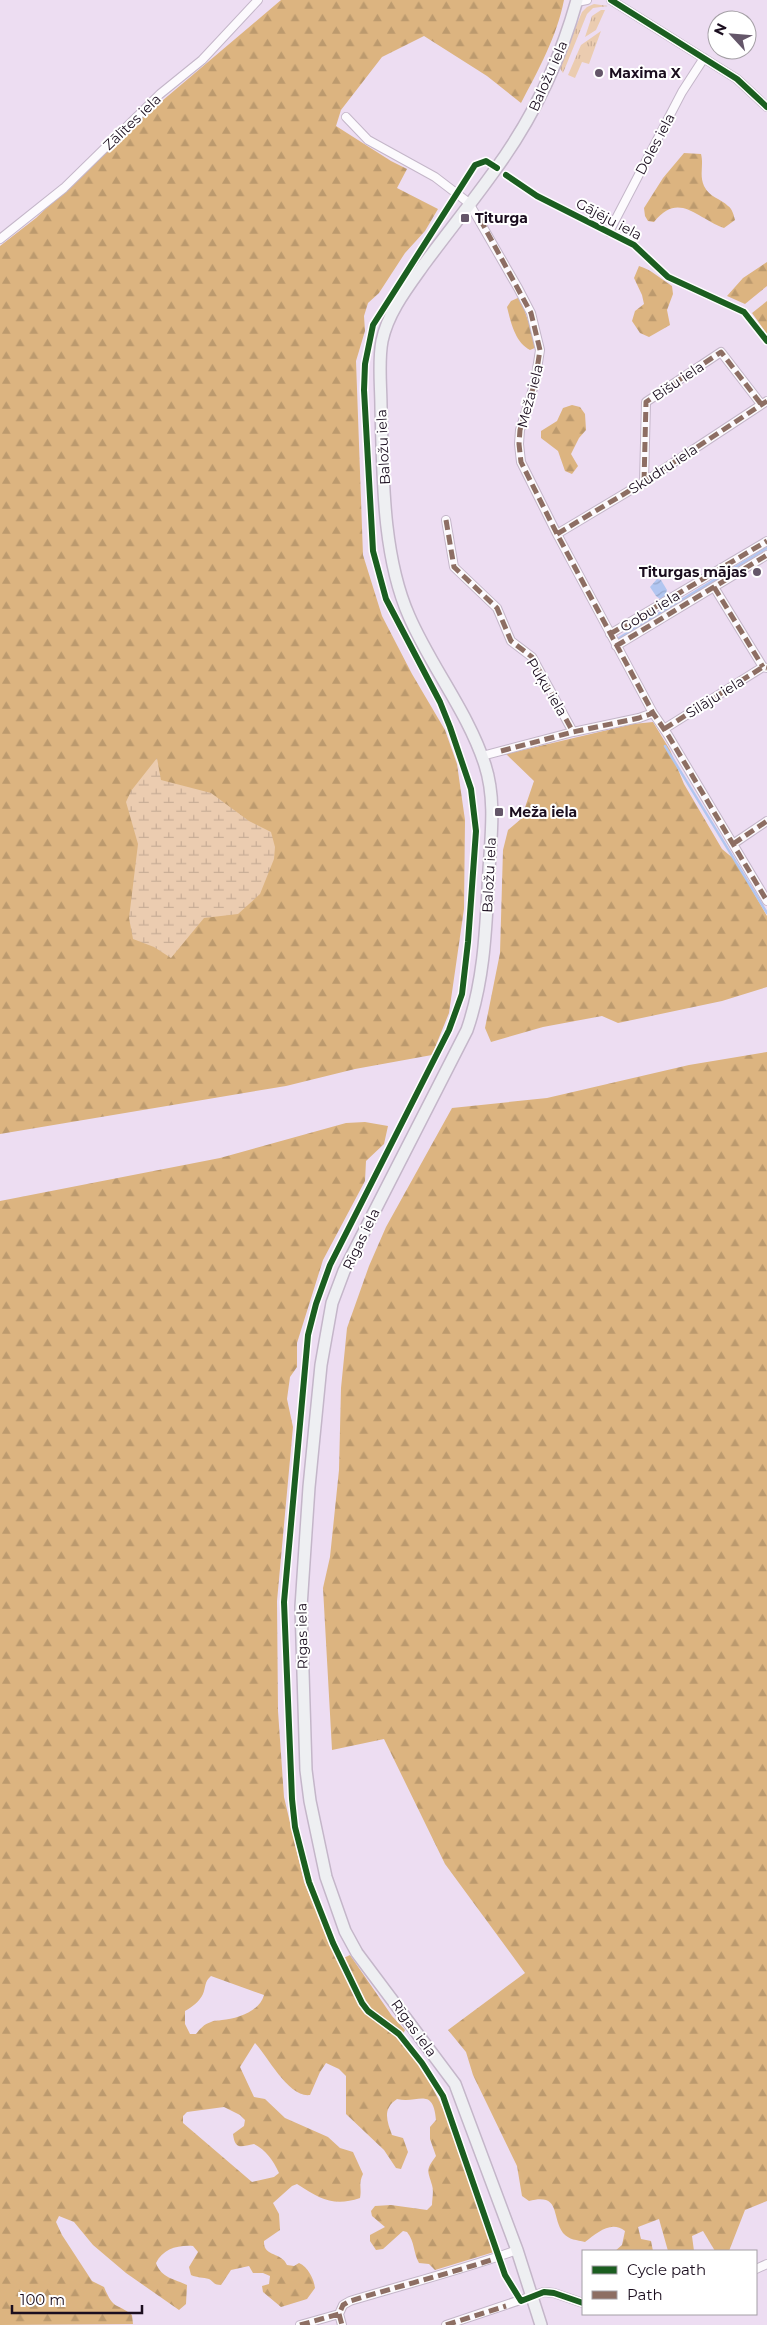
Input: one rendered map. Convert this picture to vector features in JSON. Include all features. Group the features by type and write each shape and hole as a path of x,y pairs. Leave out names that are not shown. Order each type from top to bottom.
{"main road":[{"name":"Baložu iela","path":"486,927 492,815 489,779 482,756 467,723 420,638 397,585 386,502 380,379 382,341 390,319 403,295 496,168 535,109 551,76 581,1"},
{"name":"Rīgas iela","path":"486,927 478,994 467,1030 357,1245 332,1303 325,1336 310,1478 301,1608 306,1770 310,1801 326,1877 345,1931 357,1953 455,2084 517,2250 541,2325"}],"street":[{"name":"Zālītes iela","path":"0,239 64,188 160,94 202,60 258,0"},
{"path":"611,0 737,79 767,107"},
{"name":"Doles iela","path":"609,232 682,92 704,58"},
{"path":"346,117 368,140 435,177 469,203"},
{"name":"Meža iela","path":"469,203 531,313 538,338 540,350 539,366 520,430 519,452 521,462 557,534 653,713 767,901"},
{"name":"Bišu iela","path":"644,482 646,402 721,352 764,403"},
{"name":"Skudru iela","path":"557,534 644,482 764,403"},
{"name":"Puķu iela","path":"446,520 454,567 497,608 511,641 532,657 573,732"},
{"name":"Gobu iela","path":"610,634 767,541"},
{"name":"Gobu iela","path":"616,646 767,555"},
{"path":"714,587 765,667"},
{"name":"Silāju iela","path":"664,729 765,667"},
{"path":"482,756 653,713"},
{"path":"733,844 767,822"},
{"path":"300,2325 338,2314 344,2305 350,2301 400,2286 423,2282 517,2250"},
{"path":"446,2325 544,2292 554,2293 582,2303"},
{"path":"338,2314 342,2325"}],"green space":[{"path":"281,0 564,0 552,40 521,103 487,76 424,36 382,57 341,110 336,126 407,169 397,188 438,209 425,231 405,253 379,293 368,303 364,316 365,331 356,361 363,555 382,616 412,674 445,730 457,764 465,820 464,909 449,1013 432,1055 355,1069 286,1086 0,1134 0,246 36,218 136,123"},
{"path":"594,4 608,6 593,8 587,14 563,73 559,67 582,12"},
{"path":"601,10 605,10 596,30 585,37 592,16"},
{"path":"601,31 589,64 582,62 575,78 568,75 581,45"},
{"path":"684,153 701,154 702,178 706,190 732,210 735,220 724,228 680,208 672,208 663,213 654,222 648,221 645,216 644,208 663,178"},
{"path":"767,262 767,286 745,304 727,296 743,278"},
{"path":"639,266 652,272 672,286 673,294 667,310 670,325 649,337 640,333 632,321 635,311 644,304 634,278"},
{"path":"520,297 537,347 530,350 517,337 507,307 511,301"},
{"path":"767,301 767,334 752,313"},
{"path":"572,405 580,407 585,414 586,430 579,438 571,454 578,466 572,474 565,471 558,451 541,438 541,431 557,421 563,408"},
{"path":"653,722 670,750 684,784 722,849 734,859 767,916 767,987 722,1001 618,1023 602,1016 543,1027 491,1042 485,1028 500,953 503,850 508,830 521,819 534,781 506,754 633,724"},
{"path":"157,758 161,780 211,793 249,821 271,832 275,847 274,859 260,894 238,914 204,918 171,958 154,947 133,939 129,918 138,844 126,802 131,791"},
{"path":"767,1052 767,2201 745,2210 729,2250 714,2250 703,2231 692,2236 694,2250 668,2250 659,2219 638,2227 641,2239 651,2241 653,2250 616,2250 622,2245 625,2231 620,2228 609,2227 604,2229 585,2242 573,2239 563,2233 551,2203 539,2199 529,2201 522,2196 517,2166 473,2075 466,2052 448,2030 525,1973 445,1864 384,1739 332,1750 323,1588 330,1557 339,1470 341,1388 347,1328 369,1266 386,1227 452,1108 547,1098 689,1065"},
{"path":"365,1122 388,1126 384,1144 366,1161 365,1181 323,1260 297,1343 297,1367 290,1377 287,1399 293,1427 277,1601 278,1711 284,1797 304,1882 337,1961 350,1955 392,2016 405,2030 400,2040 418,2063 446,2114 467,2169 494,2252 435,2270 429,2264 419,2263 410,2236 407,2232 403,2231 383,2249 376,2250 370,2241 370,2235 385,2227 372,2216 371,2211 375,2206 391,2205 427,2210 432,2205 433,2190 428,2170 436,2156 430,2139 430,2127 436,2120 432,2103 423,2099 397,2099 389,2107 387,2120 392,2135 403,2138 408,2152 401,2169 396,2168 384,2150 346,2114 346,2076 339,2069 326,2063 310,2095 302,2094 287,2084 255,2043 240,2067 254,2097 265,2099 285,2118 328,2137 340,2148 353,2152 363,2174 360,2198 351,2201 327,2200 297,2184 292,2186 273,2203 279,2214 280,2230 264,2241 264,2246 266,2250 285,2261 287,2265 294,2266 299,2263 308,2270 315,2288 307,2299 281,2307 263,2292 262,2286 269,2284 270,2276 263,2273 253,2273 249,2266 231,2270 221,2285 215,2284 209,2279 193,2276 189,2267 198,2252 193,2246 181,2246 162,2254 156,2263 165,2275 187,2285 186,2304 179,2310 126,2273 93,2245 74,2222 59,2216 56,2222 62,2235 92,2281 104,2287 113,2303 132,2315 133,2324 0,2325 0,1201 220,1158 346,1123","holes":["211,1976 264,1995 262,2001 247,2013 234,2018 212,2021 204,2025 196,2034 190,2034 185,2024 185,2011 200,1999 206,1982","224,2107 240,2115 245,2120 244,2126 233,2134 235,2143 240,2146 254,2144 266,2152 279,2173 274,2177 252,2182 183,2123 183,2116 187,2112"]}],"water":[{"path":"657,579 661,580 667,590 665,596 660,599 650,587"}],"waterway":[{"path":"619,638 767,548"},
{"path":"665,746 767,913"}],"marked path":[{"path":"480,219 531,313 540,350 535,382 520,430 521,462 557,534 653,713 767,901"},
{"path":"644,482 646,402 721,352 761,404"},
{"path":"557,534 644,482 767,401"},
{"path":"446,520 454,567 497,608 511,641 532,657 573,732"},
{"path":"610,634 767,541"},
{"path":"616,646 767,555"},
{"path":"714,587 763,667"},
{"path":"664,729 763,667 767,668"},
{"path":"501,751 653,713"},
{"path":"733,844 767,821"},
{"path":"300,2325 339,2314 343,2305 350,2301 497,2258"},
{"path":"446,2325 506,2306"},
{"path":"339,2314 342,2325"}],"cycle path":[{"path":"611,0 737,79 767,107"},
{"path":"497,168 486,161 475,165 373,325 365,364 364,390 373,551 386,599 440,702 450,727 471,789 476,831 468,942 462,994 449,1030 330,1265 316,1304 308,1335 284,1602 292,1799 295,1827 309,1882 333,1943 362,2003 368,2011 399,2034 422,2063 443,2096 505,2275 521,2301 544,2292 554,2293 582,2303"},
{"name":"Gājēju iela","path":"506,175 537,196 634,245 668,277 744,312 767,341"}],"place":[{"name":"Maxima X","path":"599,73"},
{"name":"Titurga","path":"465,218"},
{"name":"Titurgas mājas","path":"757,572"},
{"name":"Meža iela","path":"499,812"}]}
